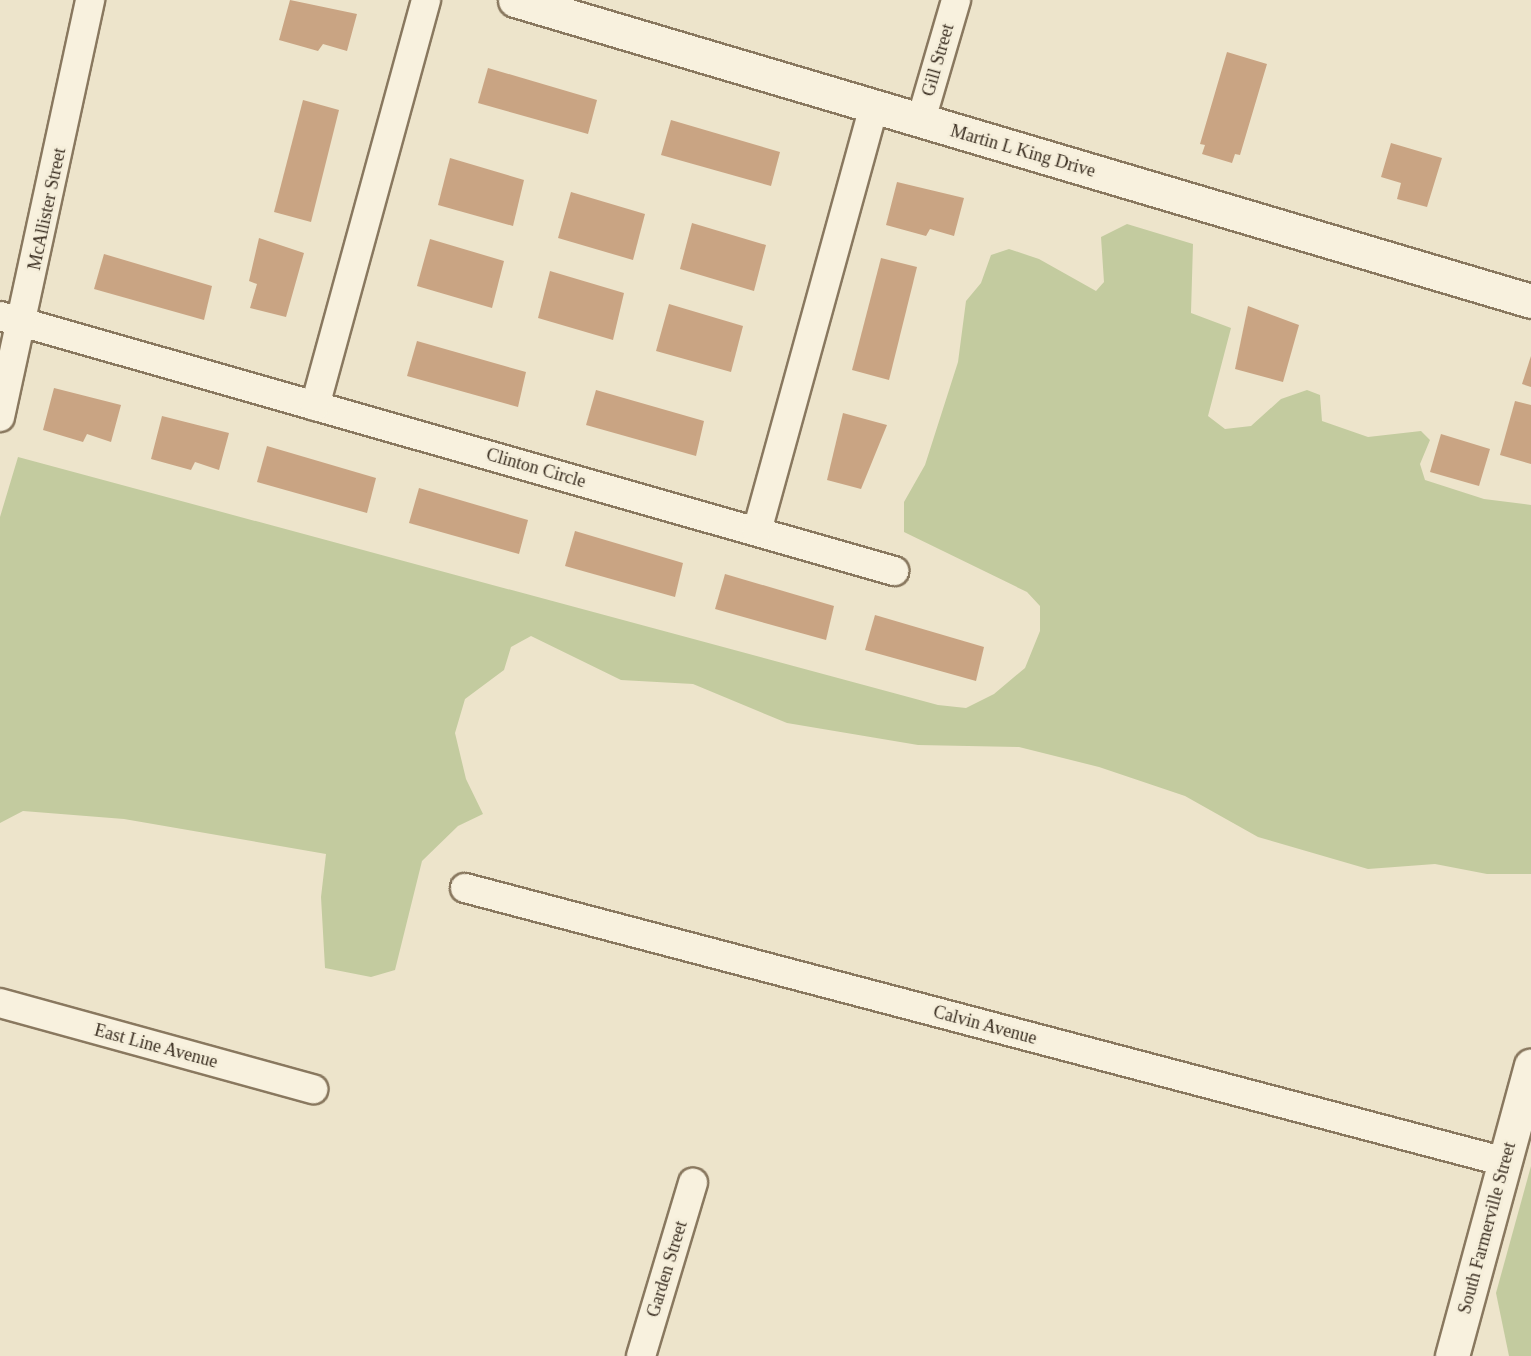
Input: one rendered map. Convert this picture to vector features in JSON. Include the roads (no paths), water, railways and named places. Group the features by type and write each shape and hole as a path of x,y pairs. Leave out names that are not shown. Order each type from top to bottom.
{"main road":[{"name":"Martin L King Drive","path":"515,0 1531,301"},
{"name":"South Farmerville Street","path":"1452,1356 1531,1066"}],"street":[{"name":"McAllister Street","path":"0,417 12,320 90,0"},
{"path":"315,406 426,0"},
{"name":"Gill Street","path":"921,120 956,0"},
{"path":"758,531 874,107"},
{"name":"Clinton Circle","path":"12,320 894,571"},
{"name":"Calvin Avenue","path":"465,888 1506,1162"},
{"name":"East Line Avenue","path":"0,1003 313,1089"},
{"name":"Garden Street","path":"641,1356 693,1183"}]}
